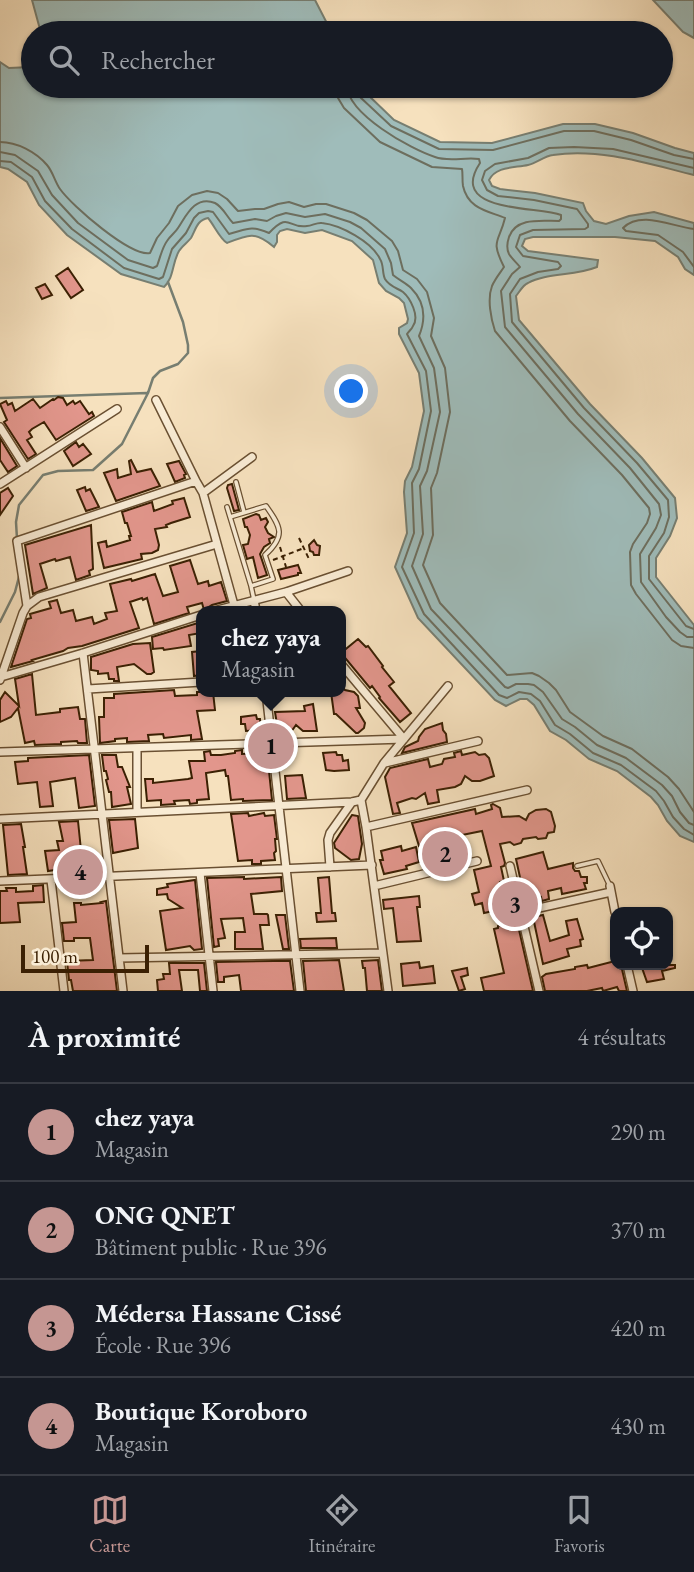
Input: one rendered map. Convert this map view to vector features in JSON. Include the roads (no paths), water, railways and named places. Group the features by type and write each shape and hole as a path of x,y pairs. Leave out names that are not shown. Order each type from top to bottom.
{"street":[{"path":"156,400 203,493 234,605"},
{"path":"0,484 117,410"},
{"path":"0,427 26,468"},
{"path":"203,493 252,457"},
{"path":"27,606 18,541 196,481"},
{"path":"1,678 18,623 27,606 39,597 217,544"},
{"path":"231,606 286,592 348,571"},
{"path":"286,592 297,606"},
{"path":"254,600 255,606"},
{"path":"1,678 196,617"},
{"path":"83,653 123,991"},
{"path":"346,670 404,739"},
{"path":"346,677 351,677"},
{"path":"88,689 196,682"},
{"path":"388,991 361,800 384,764 448,686"},
{"path":"267,697 300,991"},
{"path":"0,752 404,739"},
{"path":"384,764 478,741"},
{"path":"137,748 137,812"},
{"path":"366,827 527,790"},
{"path":"0,818 361,800"},
{"path":"330,867 330,833 352,802"},
{"path":"374,886 477,862"},
{"path":"0,881 372,865"},
{"path":"510,866 539,991"},
{"path":"200,873 213,991"},
{"path":"51,880 64,991"},
{"path":"521,912 610,889 614,907"},
{"path":"119,958 383,953"},
{"path":"628,970 633,991"}],"lane":[{"path":"236,481 244,512"},
{"path":"230,517 266,506 276,520 279,530 277,544 265,555 273,579 251,586"},
{"path":"227,507 254,600"},
{"path":"577,866 598,861 610,889"}],"water":[{"path":"32,0 315,0 326,21 38,21"},
{"path":"653,0 694,0 694,38 683,32"},
{"path":"0,62 9,68 21,67 21,98 371,98 394,120 440,142 492,143 563,124 595,124 694,153 694,175 625,158 571,153 501,170 489,180 492,186 500,189 583,203 594,221 606,224 629,216 654,212 694,223 694,275 685,269 678,257 655,241 615,237 525,239 522,246 528,251 598,260 597,267 535,280 525,285 516,296 519,320 675,498 677,518 670,536 656,558 656,577 694,625 694,842 680,836 651,797 617,771 589,759 550,731 534,705 527,699 520,699 506,706 495,700 418,618 395,567 407,533 405,481 412,467 424,411 419,373 399,334 399,328 407,323 408,319 404,303 379,283 373,260 352,241 322,230 305,233 287,229 280,231 274,247 257,236 227,243 208,218 199,223 191,238 179,251 170,279 164,287 121,274 67,235 39,205 27,182 8,169 0,167"}],"waterway":[{"path":"17,539 19,505 43,475 58,471 93,470 122,444 153,378 160,371 178,364 188,353 183,322 168,282"},
{"path":"0,398 147,393"},
{"path":"0,622 15,592 20,573"}],"place":[{"name":"chez yaya","path":"271,746"},
{"name":"ONG QNET","path":"445,854"},
{"name":"Boutique Koroboro","path":"80,872"},
{"name":"Médersa Hassane Cissé","path":"515,904"}]}
